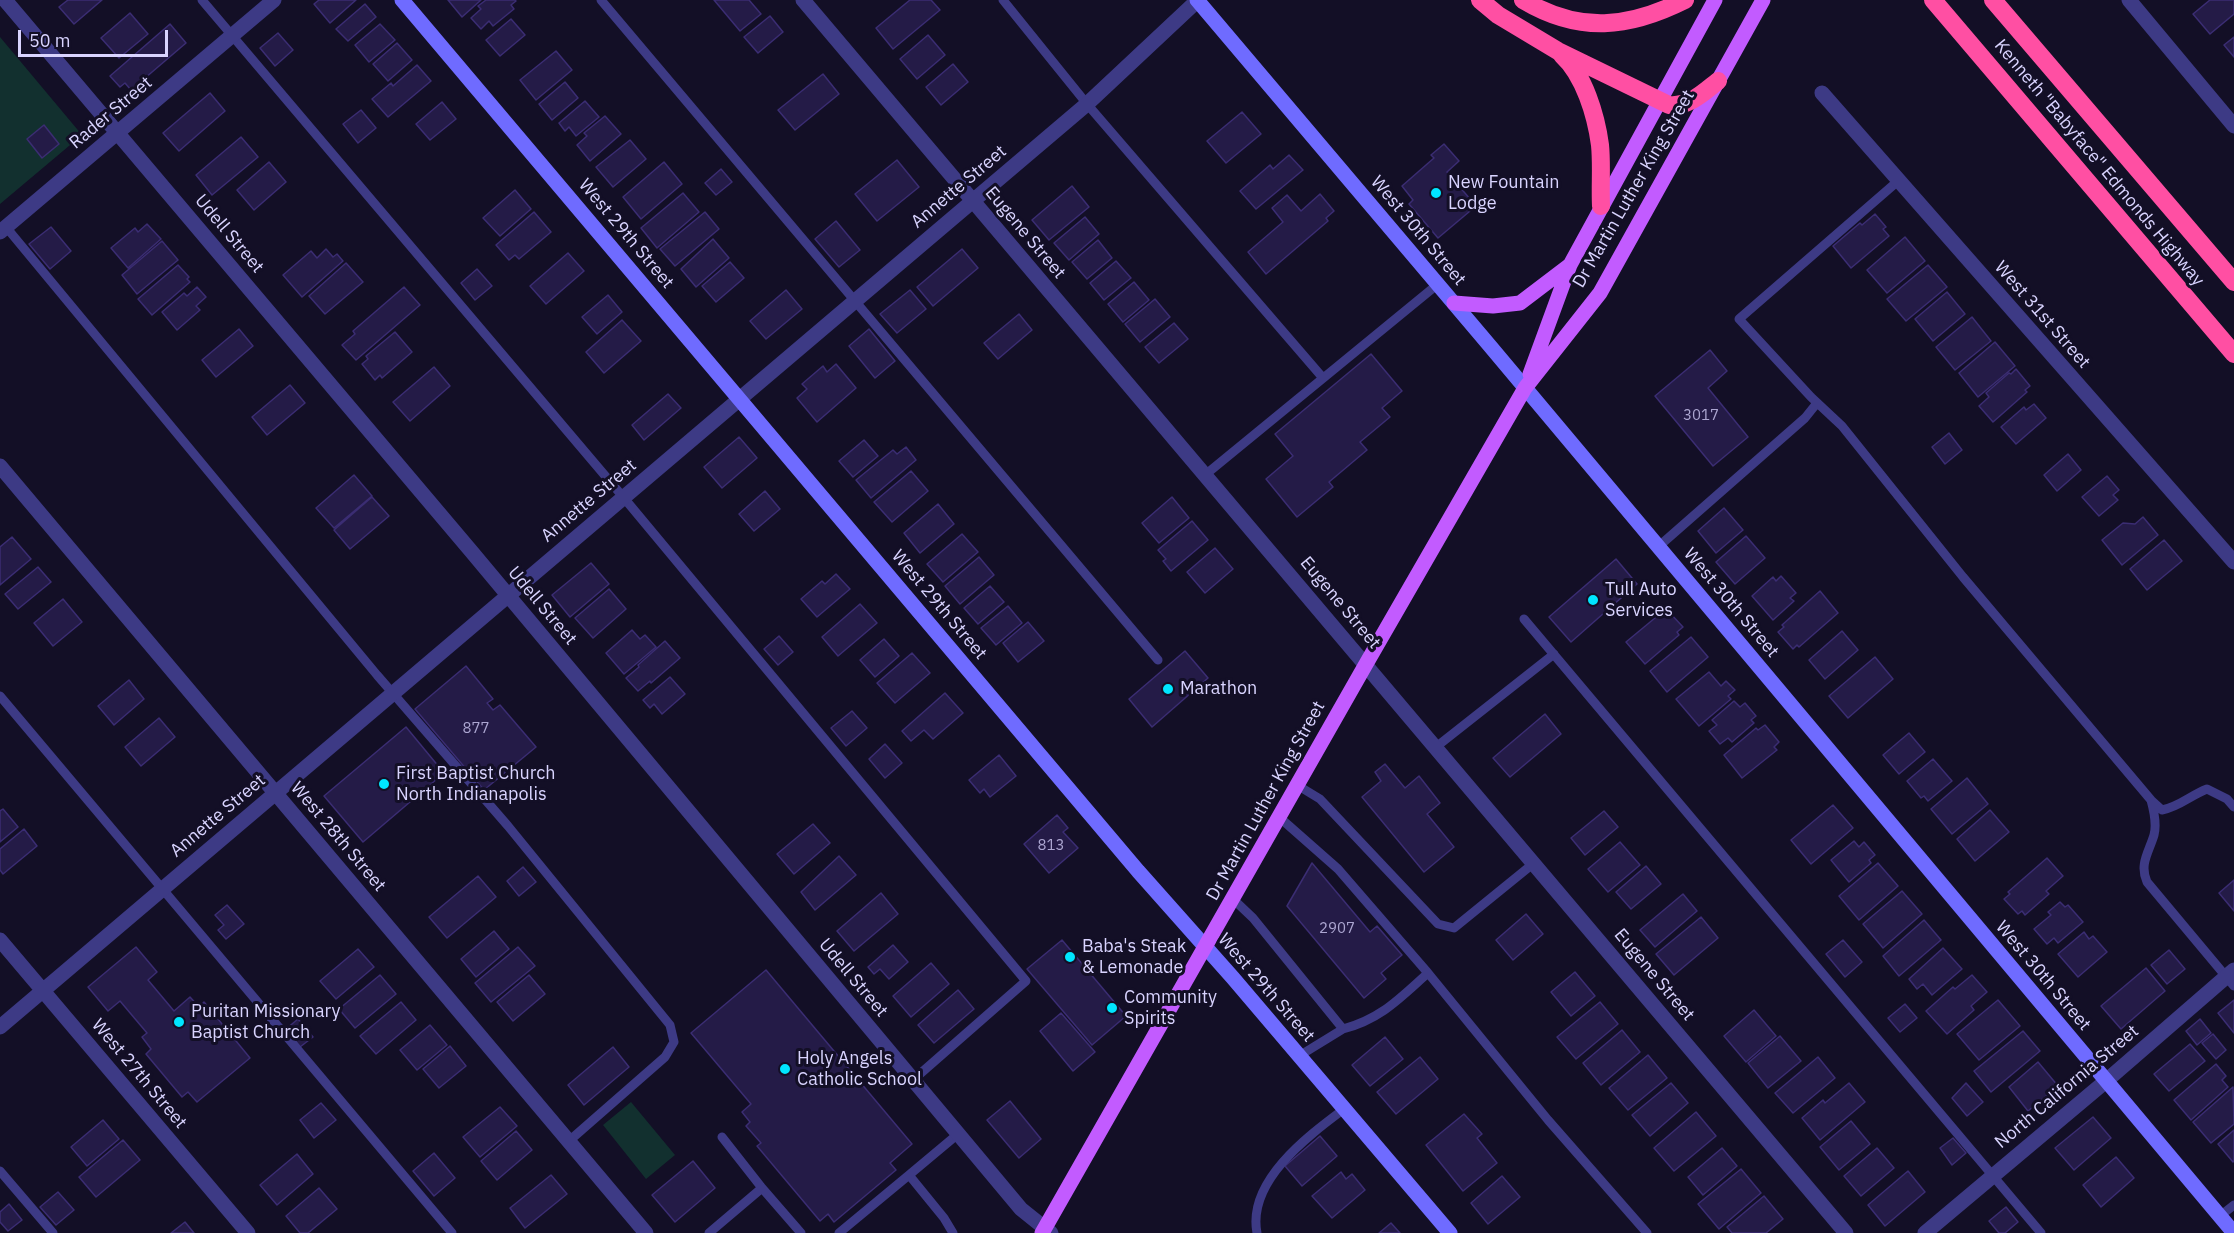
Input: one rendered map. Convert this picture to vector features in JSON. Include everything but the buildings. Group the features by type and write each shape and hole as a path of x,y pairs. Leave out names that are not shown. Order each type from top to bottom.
{"highway":[{"path":"1480,0 1498,15 1558,51 1659,101 1678,106 1688,103 1718,81"},
{"path":"1523,0 1562,18 1581,22 1610,23 1648,17 1686,0"},
{"name":"Kenneth \"Babyface\" Edmonds Highway","path":"1933,0 2234,354"},
{"name":"Kenneth \"Babyface\" Edmonds Highway","path":"1993,0 2234,282"},
{"path":"1558,51 1567,59 1579,78 1592,112 1600,144 1601,206"}],"main road":[{"name":"West 29th Street","path":"402,0 1037,752 1450,1233"},
{"name":"West 30th Street","path":"1197,0 2234,1233"},
{"name":"Dr Martin Luther King Street","path":"1525,388 1570,265 1716,0"},
{"name":"Dr Martin Luther King Street","path":"1046,1231 1297,785 1525,388 1600,293 1763,0"},
{"path":"1454,303 1493,306 1520,303 1570,265"}],"street":[{"name":"Udell Street","path":"5,0 1021,1209 1046,1231"},
{"name":"Rader Street","path":"3,230 274,0"},
{"name":"Eugene Street","path":"803,0 1846,1233"},
{"name":"Annette Street","path":"0,1027 1087,104 1197,0"},
{"path":"2129,0 2234,126"},
{"name":"West 31st Street","path":"1822,93 2234,562"},
{"name":"West 28th Street","path":"0,466 646,1233"},
{"name":"West 27th Street","path":"0,940 248,1233"},
{"name":"North California Street","path":"1925,1233 2231,977"}],"lane":[{"path":"202,0 624,498 1026,981 913,1080"},
{"path":"601,0 1158,660"},
{"path":"1003,0 1087,104 1323,378"},
{"path":"1898,181 1739,319 1817,403 1842,426 1963,577 2151,800 2162,810 2175,807 2207,789 2227,799 2234,807"},
{"path":"3,230 392,693 508,826 670,1025 674,1042 665,1058 569,1141"},
{"path":"1205,475 1438,284"},
{"path":"1658,547 1805,417 1817,403"},
{"path":"1524,619 2041,1233"},
{"path":"1436,747 1554,654"},
{"path":"0,696 452,1233"},
{"path":"1297,785 1320,799 1438,924 1454,928 1534,863"},
{"path":"2151,800 2155,833 2142,872 2147,882 2231,977"},
{"path":"1279,817 1338,870 1428,973 1548,1120 1647,1233"},
{"path":"1233,899 1253,918 1343,1029"},
{"path":"1299,1056 1343,1029 1361,1024 1380,1014 1428,973"},
{"path":"1257,1233 1255,1223 1258,1205 1269,1180 1285,1160 1344,1109"},
{"path":"839,1233 958,1134"},
{"path":"722,1137 801,1233"},
{"path":"0,1171 53,1233"},
{"path":"909,1175 944,1218 952,1233"},
{"path":"708,1233 762,1188"},
{"path":"2220,1216 2234,1205"}],"green space":[{"path":"0,37 82,135 0,204"},
{"path":"631,1102 675,1155 646,1179 603,1125"}],"place":[{"name":"New Fountain Lodge","path":"1436,193"},
{"name":"Tull Auto Services","path":"1593,600"},
{"name":"Marathon","path":"1168,689"},
{"name":"First Baptist Church North Indianapolis","path":"384,784"},
{"name":"Baba's Steak & Lemonade","path":"1070,957"},
{"name":"Community Spirits","path":"1112,1008"},
{"name":"Puritan Missionary Baptist Church","path":"179,1022"},
{"name":"Holy Angels Catholic School","path":"785,1069"}]}
